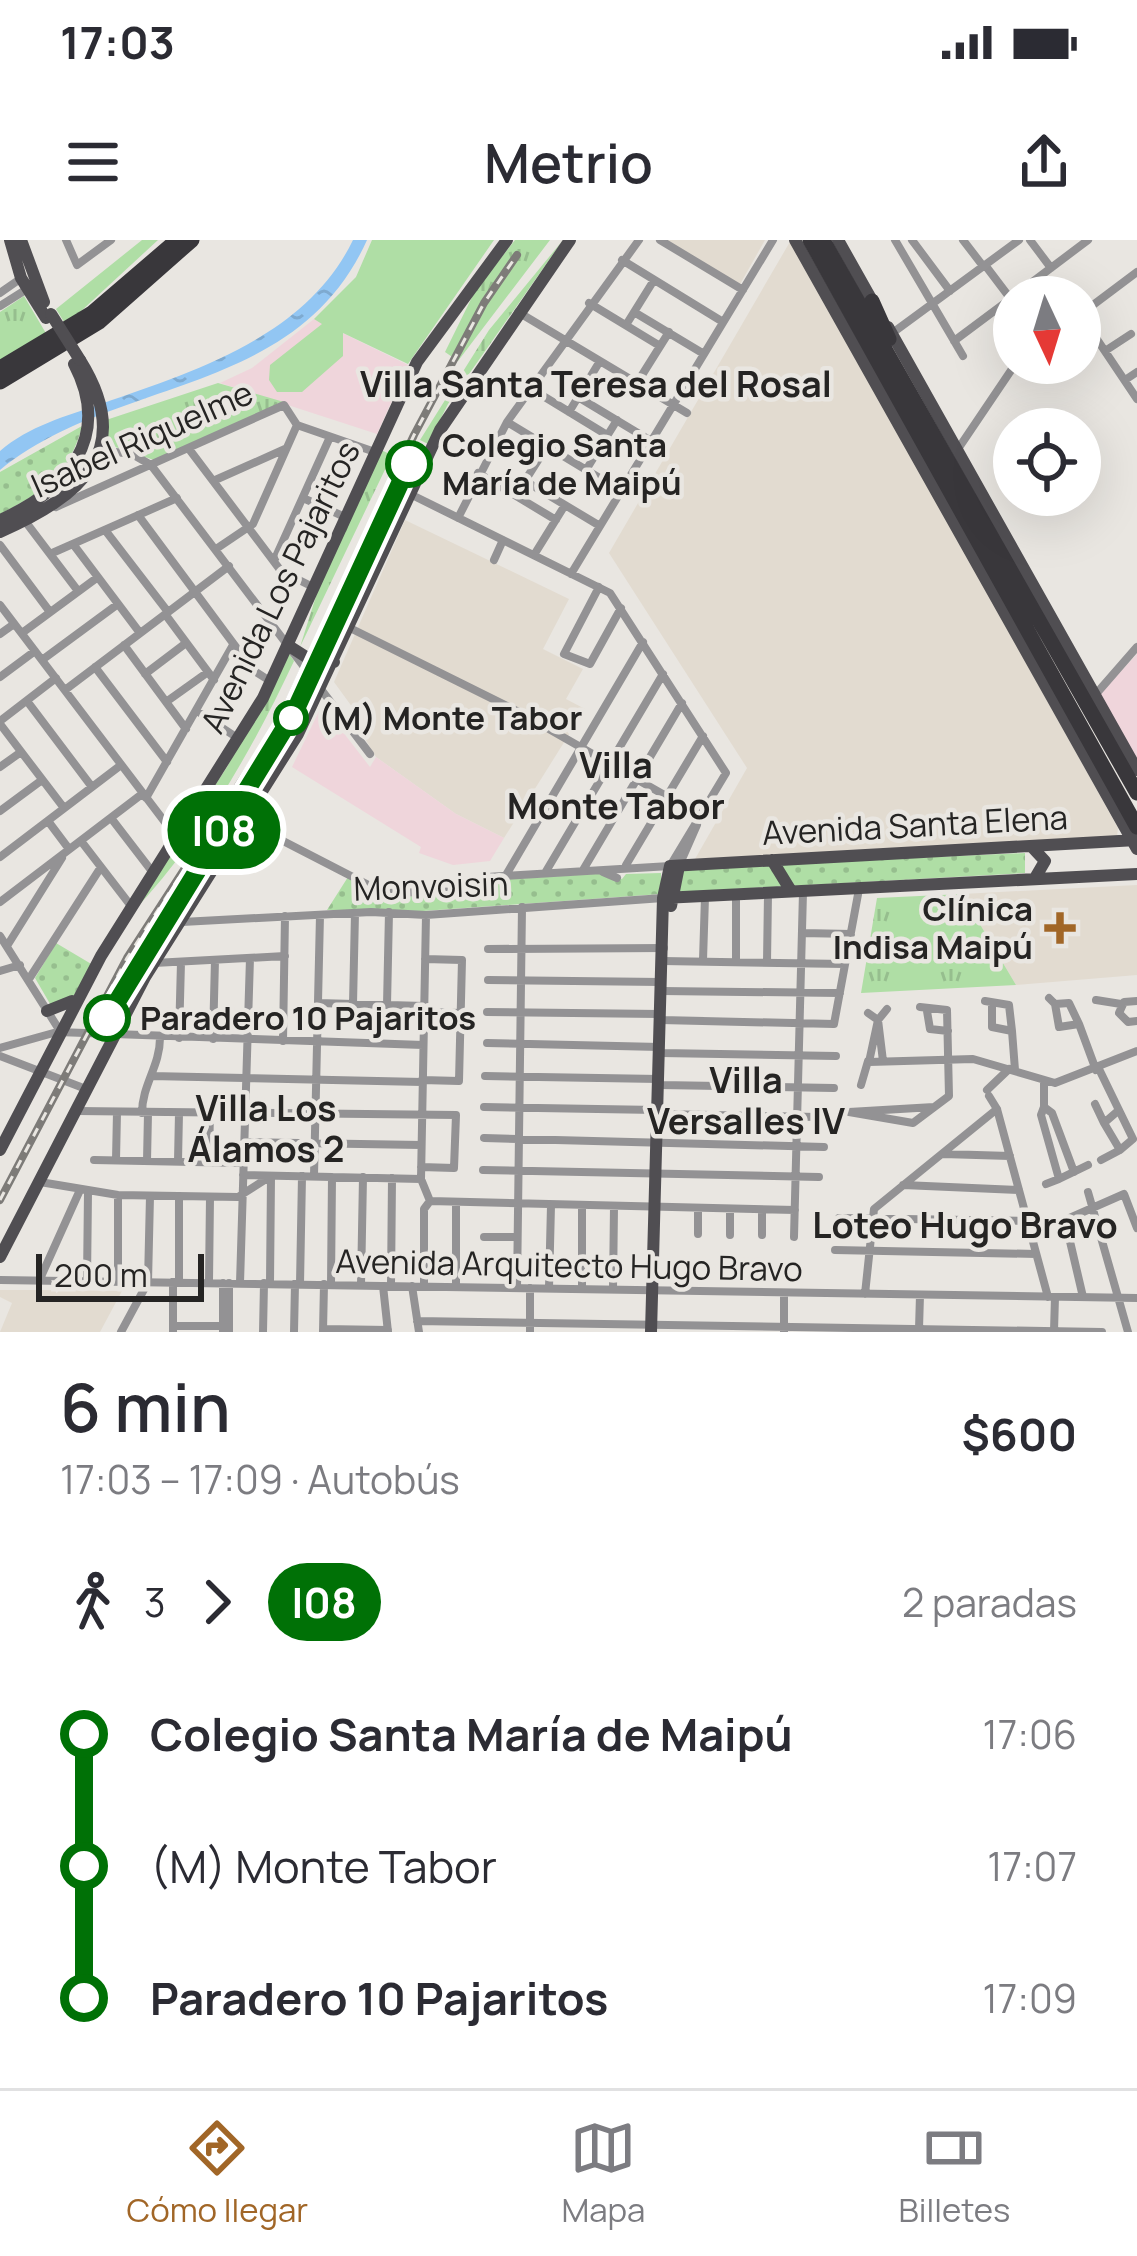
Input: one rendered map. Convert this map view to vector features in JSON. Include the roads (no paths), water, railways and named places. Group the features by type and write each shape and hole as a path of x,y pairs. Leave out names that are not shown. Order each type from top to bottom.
{"highway":[{"path":"0,368 74,326 174,246 195,240"},
{"path":"810,240 1136,839"},
{"path":"824,240 1137,793"},
{"path":"0,382 99,322 174,246"},
{"path":"872,301 921,413"},
{"path":"958,506 983,574"},
{"path":"1043,625 1084,675"}],"main road":[{"path":"10,240 26,281 77,362 103,423 99,450 82,483 54,508"},
{"path":"21,240 26,281"},
{"path":"0,1256 153,963 246,821 321,689 452,410 570,240"},
{"path":"795,240 1136,839"},
{"path":"838,240 1137,770"},
{"name":"Avenida Los Pajaritos","path":"0,1150 78,997 271,682 422,352 504,242"},
{"path":"0,520 57,488 75,463 93,400"},
{"path":"86,427 99,450"},
{"path":"75,463 99,450"},
{"name":"Isabel Riquelme","path":"0,532 54,508"},
{"path":"289,646 312,662 334,662"},
{"name":"Avenida Santa Elena","path":"675,866 1136,839"},
{"path":"1062,844 1051,860 1064,877"},
{"path":"1031,845 1045,861 1034,879"},
{"path":"770,892 800,858"},
{"path":"772,860 797,891"},
{"path":"651,1328 664,955 675,866"},
{"name":"Avenida Santa Elena","path":"668,898 1137,874"},
{"path":"47,1011 59,1010 78,997"}],"street":[{"path":"66,240 77,265 111,240"},
{"path":"458,518 507,422 639,240"},
{"path":"660,240 742,290"},
{"path":"572,574 772,240"},
{"path":"950,291 911,240 898,244 963,356"},
{"path":"954,341 1013,296 963,240"},
{"path":"891,334 1017,240"},
{"path":"1030,240 1051,268"},
{"path":"1040,276 1088,240"},
{"path":"622,260 723,322"},
{"path":"1101,299 1137,272"},
{"path":"626,326 654,280"},
{"path":"0,293 26,281"},
{"path":"0,306 26,281"},
{"path":"589,303 660,346"},
{"path":"518,312 687,413"},
{"path":"634,312 704,354"},
{"path":"638,383 669,332"},
{"path":"1105,351 1131,334"},
{"path":"1101,345 1137,399"},
{"path":"569,412 600,361"},
{"path":"1125,380 1137,372"},
{"path":"958,449 1002,384"},
{"path":"530,388 608,435"},
{"path":"578,397 651,441"},
{"name":"Isabel Riquelme","path":"54,508 284,405 297,425"},
{"path":"586,470 617,420"},
{"path":"507,422 621,491"},
{"path":"216,549 248,527 297,425 375,452"},
{"path":"274,561 330,437"},
{"path":"516,496 547,446"},
{"path":"189,448 287,576 315,588"},
{"path":"213,481 286,448"},
{"path":"99,450 132,454 151,465 370,754"},
{"path":"478,472 556,520"},
{"path":"525,481 600,526"},
{"path":"410,494 599,586 621,608 726,773 675,866"},
{"path":"50,554 177,498"},
{"path":"303,498 346,517"},
{"path":"534,555 565,505"},
{"path":"138,515 254,672 271,682"},
{"path":"25,521 78,591"},
{"path":"105,530 211,676"},
{"path":"494,560 503,540"},
{"path":"73,544 140,633"},
{"path":"0,545 50,612"},
{"path":"65,690 229,566"},
{"path":"22,633 98,577"},
{"path":"599,586 562,651 588,665 621,608"},
{"path":"42,660 118,604"},
{"path":"0,605 177,838"},
{"path":"0,634 14,624"},
{"path":"350,628 582,746 668,795 699,820"},
{"path":"506,876 643,642"},
{"path":"145,674 186,643"},
{"path":"124,645 186,729"},
{"path":"0,902 144,796 233,645"},
{"path":"1095,695 1137,647"},
{"path":"0,677 35,651"},
{"path":"95,668 167,762"},
{"path":"544,874 664,674"},
{"path":"166,702 211,676"},
{"path":"56,678 0,723 64,808"},
{"path":"27,701 92,787"},
{"path":"617,878 586,871 682,703"},
{"path":"196,711 239,739"},
{"path":"626,866 703,736"},
{"path":"0,767 21,752"},
{"path":"0,857 122,765"},
{"path":"0,811 42,779"},
{"path":"111,818 154,874"},
{"path":"48,821 68,851"},
{"path":"246,821 384,893 476,891"},
{"path":"81,841 132,908"},
{"path":"60,1032 2,940 36,901 68,851"},
{"name":"Avenida Santa Elena","path":"488,877 675,866"},
{"path":"29,979 100,867"},
{"path":"629,901 619,891 617,878 622,871 639,868"},
{"path":"23,884 36,901"},
{"path":"487,1012 834,1024 860,888"},
{"path":"612,902 619,891"},
{"path":"794,1237 802,933 797,891"},
{"path":"767,962 770,892"},
{"path":"736,894 736,962"},
{"path":"703,961 705,896"},
{"name":"Avenida Santa Elena","path":"612,902 668,898"},
{"name":"Monvoisin","path":"181,922 320,914 426,915 612,902"},
{"path":"517,1288 522,907"},
{"path":"352,1004 355,913"},
{"path":"387,1005 389,913"},
{"path":"314,1177 320,914"},
{"path":"426,915 421,1179 430,1201"},
{"path":"283,1041 285,916"},
{"path":"802,933 851,934"},
{"path":"488,949 845,964"},
{"path":"153,963 284,956"},
{"path":"179,1196 173,1329 225,1330 242,1196 250,958"},
{"path":"152,1076 459,1081 462,959 425,958"},
{"path":"213,1039 215,960"},
{"path":"179,1038 181,962"},
{"path":"0,971 20,965"},
{"path":"488,980 840,993"},
{"path":"1096,1000 1121,1004 1134,997"},
{"path":"1063,1030 1052,1001 1081,998"},
{"path":"1012,1031 992,1027 988,1003 1012,1002 1012,1031 1012,1069 988,1093 998,1108 1051,1297 1054,1332"},
{"path":"1067,1002 1134,1142 1101,1160"},
{"path":"318,1004 460,1013"},
{"path":"1121,1004 1124,1021 1137,1021"},
{"path":"934,1107 882,1114 913,1123 934,1107 951,1093 950,1005 924,1009 930,1029 948,1031"},
{"path":"861,1085 878,1020 887,1010"},
{"path":"40,1033 47,1011"},
{"path":"868,1013 878,1020 883,1061"},
{"path":"1049,1030 1078,1024"},
{"path":"0,1052 40,1033 60,1032 423,1045"},
{"path":"147,1161 142,1093 160,1060 160,1038"},
{"path":"20,1060 24,1039"},
{"path":"487,1043 836,1056"},
{"path":"869,1061 950,1058 1012,1069 1044,1082 1097,1070 1137,1051"},
{"path":"0,1052 86,1089"},
{"path":"485,1076 834,1088"},
{"path":"1044,1082 1041,1115 1058,1179"},
{"path":"1095,1104 1120,1150"},
{"path":"484,1107 819,1117"},
{"path":"1044,1107 1052,1113 1074,1172"},
{"path":"865,1294 875,1208 998,1108"},
{"path":"209,1162 210,1109"},
{"path":"75,1110 456,1115 454,1168 421,1167"},
{"path":"1104,1123 1119,1110"},
{"path":"116,1160 117,1112"},
{"path":"178,1161 179,1113"},
{"path":"484,1138 824,1147"},
{"path":"244,1142 421,1145"},
{"path":"942,1154 1010,1156"},
{"path":"94,1160 243,1163"},
{"path":"1046,1184 1088,1165"},
{"path":"483,1170 819,1177"},
{"path":"243,1175 421,1179"},
{"path":"38,1181 118,1196 210,1197 242,1196 271,1175"},
{"path":"263,1332 271,1175"},
{"path":"294,1332 302,1176"},
{"path":"332,1177 323,1330 354,1331 388,1331 392,1178"},
{"path":"361,1285 362,1178"},
{"path":"903,1185 1019,1190"},
{"path":"39,1281 84,1191"},
{"path":"84,1191 87,1281"},
{"path":"1088,1192 1128,1332"},
{"path":"1083,1297 1064,1222 1121,1194 1128,1196 1137,1228"},
{"path":"118,1196 118,1282"},
{"path":"122,1332 148,1282 150,1196"},
{"path":"209,1282 210,1197"},
{"path":"430,1201 795,1210"},
{"path":"424,1286 424,1209 430,1201"},
{"path":"456,1204 456,1287"},
{"path":"549,1288 551,1205"},
{"path":"582,1206 582,1289"},
{"path":"613,1290 614,1207"},
{"path":"698,1208 698,1234"},
{"path":"730,1209 730,1235"},
{"path":"762,1210 762,1235"},
{"path":"839,1218 1027,1222"},
{"path":"484,1237 517,1237"},
{"path":"836,1250 1036,1253"},
{"name":"Avenida Arquitecto Hugo Bravo","path":"0,1280 1137,1298"},
{"path":"412,1286 418,1327 1102,1332"},
{"path":"530,1288 530,1328"},
{"path":"784,1292 784,1329"},
{"path":"920,1294 920,1330"}],"water":[{"path":"353,240 367,240 336,291 296,329 250,357 46,440 0,470 0,451 35,428 210,363 277,326 333,274"}],"railway":[{"path":"0,1200 127,958 280,721 414,435 484,303 517,255"}],"place":[{"name":"Colegio Santa María de Maipú","path":"409,464"},
{"name":"(M) Monte Tabor","path":"291,718"},
{"name":"Clínica Indisa Maipú","path":"1060,928"},
{"name":"Paradero 10 Pajaritos","path":"107,1018"}],"district":[{"name":"Villa Santa Teresa del Rosal","path":"596,384"},
{"name":"Villa Monte Tabor","path":"616,786"},
{"name":"Villa Versalles IV","path":"746,1100"},
{"name":"Villa Los Álamos 2","path":"266,1128"},
{"name":"Loteo Hugo Bravo","path":"965,1225"}]}
